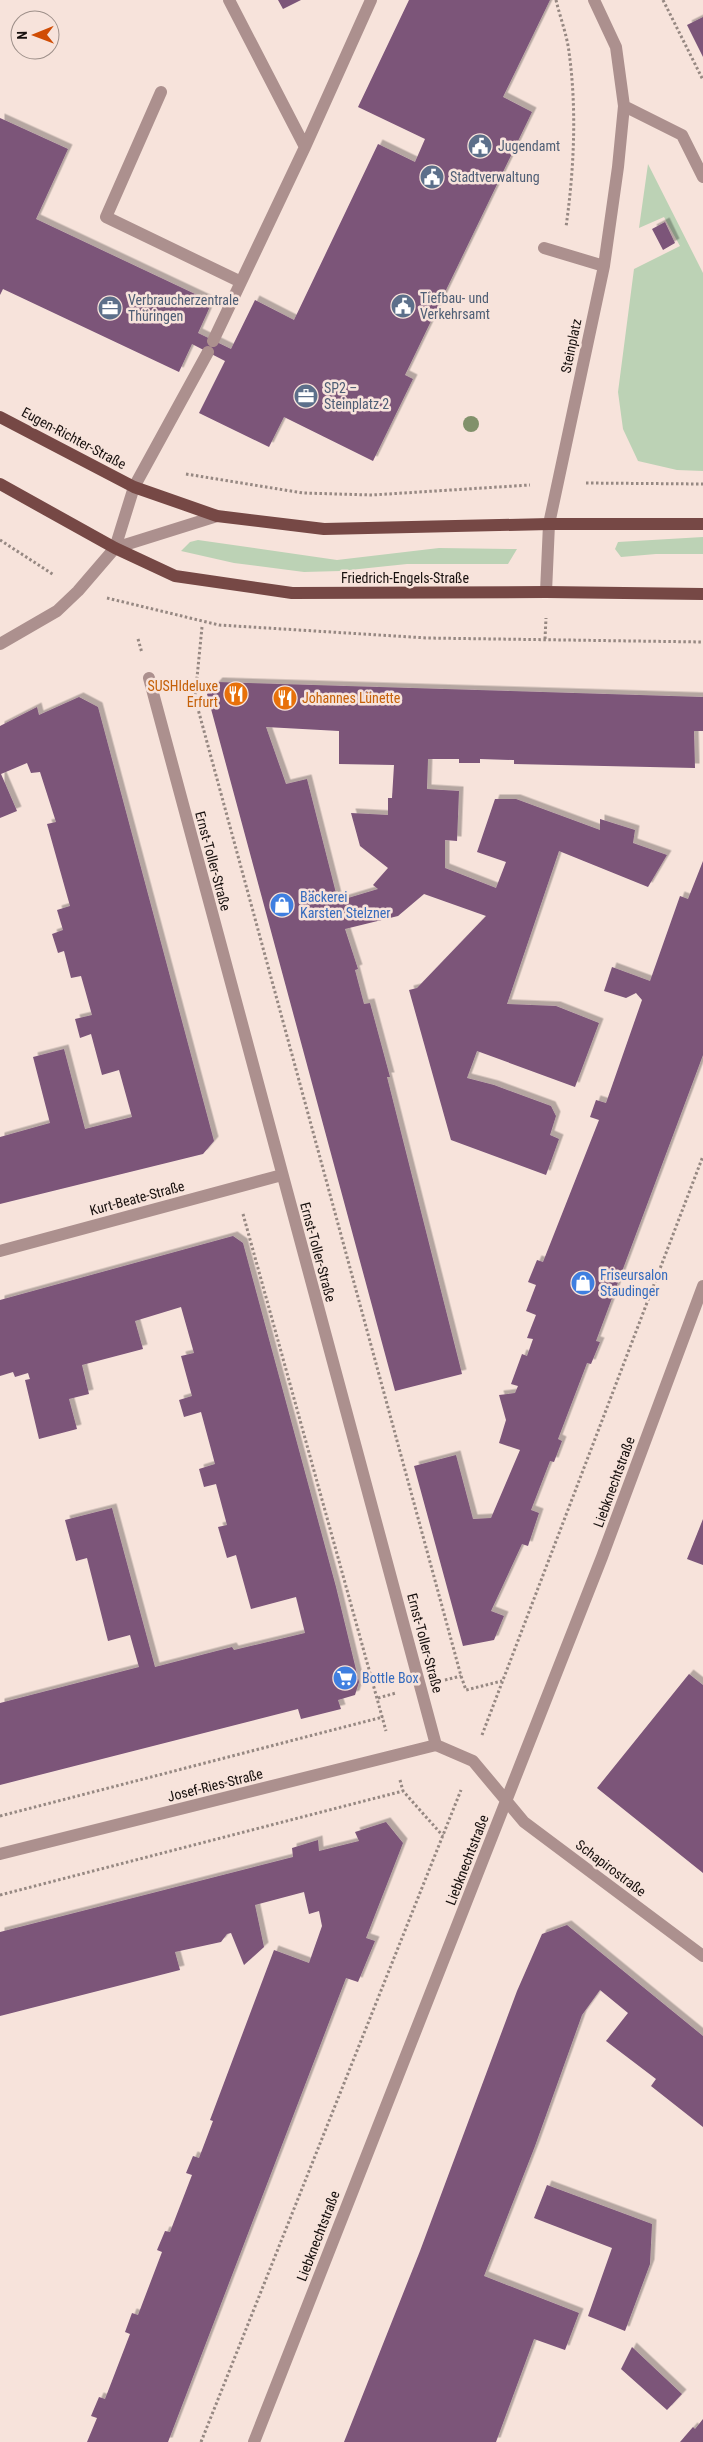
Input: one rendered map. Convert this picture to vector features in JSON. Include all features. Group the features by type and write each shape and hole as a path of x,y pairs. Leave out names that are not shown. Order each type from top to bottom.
{"main road":[{"name":"Eugen-Richter-Straße","path":"0,416 134,487"},
{"path":"0,484 115,548"},
{"path":"134,487 216,516 324,530 549,524 703,524"},
{"name":"Friedrich-Engels-Straße","path":"115,548 175,576 292,594 546,592 703,594"}],"street":[{"path":"229,0 305,147"},
{"path":"0,644 56,611 78,591 115,548 134,487 211,346 305,147 371,0"},
{"name":"Steinplatz","path":"546,592 549,524 604,266 618,167 624,106 616,47 594,0"},
{"path":"161,92 106,217 241,282"},
{"path":"624,106 682,135 703,177"},
{"path":"544,248 604,266"},
{"path":"115,548 216,516"},
{"name":"Ernst-Toller-Straße","path":"149,678 436,1745"},
{"name":"Kurt-Beate-Straße","path":"0,1251 282,1175"},
{"name":"Liebknechtstraße","path":"254,2442 602,1557 703,1286"},
{"path":"436,1745 473,1761 506,1800"},
{"name":"Josef-Ries-Straße","path":"0,1854 436,1745"},
{"name":"Schapirostraße","path":"506,1800 524,1822 703,1956"}],"path":[{"path":"556,0 569,50 573,110 572,187 562,253"},
{"path":"662,0 703,80"},
{"path":"146,468 304,493 372,495 558,483 703,484"},
{"path":"219,625 427,638 703,642"},
{"path":"202,627 195,698 462,1676 466,1690 503,1681"},
{"path":"201,2442 473,1761 703,1156"},
{"path":"0,1816 383,1717 236,1187"},
{"path":"0,1895 403,1791 443,1836"}],"green space":[{"path":"648,164 703,273 703,471 677,470 638,461 623,429 618,392 634,269 680,246 664,217 639,228"},
{"path":"703,537 703,554 656,554 621,557 615,549 618,542"},
{"path":"198,540 337,560 439,548 517,549 508,564 407,564 340,571 304,572 234,563 181,551 190,542"}],"building":[{"path":"278,0 301,0 283,9"},
{"path":"409,0 550,0 503,97 532,112 405,375 413,379 373,461 284,417 269,447 199,413 225,361 192,344 179,372 3,289 0,295 0,118 68,149 36,219 212,302 198,333 231,349 255,300 294,320 378,144 415,162 425,139 358,107"},
{"path":"703,17 703,57 687,25"},
{"path":"665,222 675,243 663,250 652,229"},
{"path":"218,682 703,697 703,731 694,731 695,768 514,764 514,760 480,759 480,763 459,763 459,759 428,759 427,789 459,791 457,841 445,840 445,868 496,888 506,862 477,852 495,799 516,799 600,830 600,819 635,830 633,843 667,855 648,887 559,851 507,1004 556,1006 599,1023 575,1087 477,1051 467,1078 494,1085 551,1106 556,1116 550,1135 559,1139 546,1175 451,1140 409,990 417,988 486,916 424,894 398,916 345,929 358,969 355,970 364,1004 370,1003 390,1077 387,1077 462,1374 395,1391 207,694","holes":["266,727 339,731 339,764 394,765 392,798 388,798 388,815 351,813 360,846 388,868 373,885 378,889 338,901 307,779 286,784"]},
{"path":"79,697 98,707 214,1141 203,1154 0,1204 0,1137 50,1123 33,1057 64,1049 85,1129 132,1117 119,1070 102,1075 91,1034 80,1038 75,1019 92,1015 81,976 71,978 64,951 58,953 52,934 63,930 57,910 70,906 47,824 56,822 40,772 31,773 27,763 1,774 17,811 0,818 0,726 37,707 39,715"},
{"path":"703,861 703,1055 596,1341 600,1342 591,1364 587,1363 558,1439 562,1441 554,1462 550,1461 531,1510 539,1513 528,1546 522,1544 491,1611 504,1616 494,1640 463,1646 414,1466 456,1455 473,1519 491,1518 520,1450 499,1443 506,1420 499,1395 515,1393 518,1386 511,1384 522,1354 527,1356 533,1339 527,1338 536,1315 526,1311 536,1285 528,1282 537,1260 543,1262 599,1120 590,1117 596,1100 606,1103 642,1000 636,993 626,998 604,991 612,967 650,981 680,896 688,899"},
{"path":"233,1236 243,1243 336,1587 359,1682 355,1695 338,1700 341,1709 301,1719 298,1709 0,1785 0,1703 139,1667 130,1635 108,1641 87,1558 76,1561 65,1520 112,1508 155,1667 232,1647 234,1650 305,1633 296,1597 251,1609 236,1555 227,1558 218,1527 227,1525 216,1484 204,1487 199,1469 215,1464 201,1412 184,1417 179,1400 192,1396 181,1356 194,1353 181,1307 135,1321 143,1349 82,1365 89,1394 69,1399 77,1429 39,1439 25,1380 30,1379 28,1373 15,1377 13,1372 0,1376 0,1300"},
{"path":"703,1519 703,1565 687,1559"},
{"path":"689,1674 703,1685 703,1873 597,1788"},
{"path":"386,1822 403,1843 366,1938 375,1941 358,1982 346,1978 168,2442 87,2442 97,2418 91,2416 99,2397 105,2399 130,2334 125,2332 132,2313 138,2315 162,2252 157,2250 165,2231 170,2232 192,2175 186,2173 193,2156 199,2158 213,2121 210,2120 274,1950 309,1963 322,1926 319,1911 309,1914 304,1892 255,1905 264,1947 244,1965 231,1933 227,1934 221,1942 175,1952 180,1970 0,2016 0,1932 293,1857 292,1848 318,1840 319,1851 359,1841 355,1832"},
{"path":"567,1925 703,2036 703,2127 651,2086 656,2079 606,2041 628,2013 600,1990 582,2015 535,2146 484,2276 579,2313 565,2350 534,2339 496,2442 344,2442 420,2251 517,1991 542,1934"},
{"path":"547,2185 652,2224 650,2264 625,2331 588,2316 612,2248 534,2218"},
{"path":"632,2347 682,2394 667,2410 621,2369"},
{"path":"703,2419 703,2442 680,2442 693,2427 695,2429"}],"place":[{"name":"Jugendamt","path":"480,146"},
{"name":"Stadtverwaltung","path":"432,177"},
{"name":"Tiefbau- und Verkehrsamt","path":"403,306"},
{"name":"Verbraucherzentrale Thüringen","path":"110,308"},
{"name":"SP2 – Steinplatz 2","path":"306,396"},
{"name":"SUSHIdeluxe Erfurt","path":"236,694"},
{"name":"Johannes Lünette","path":"285,698"},
{"name":"Bäckerei Karsten Stelzner","path":"282,905"},
{"name":"Friseursalon Staudinger","path":"583,1283"},
{"name":"Bottle Box","path":"345,1678"}]}
